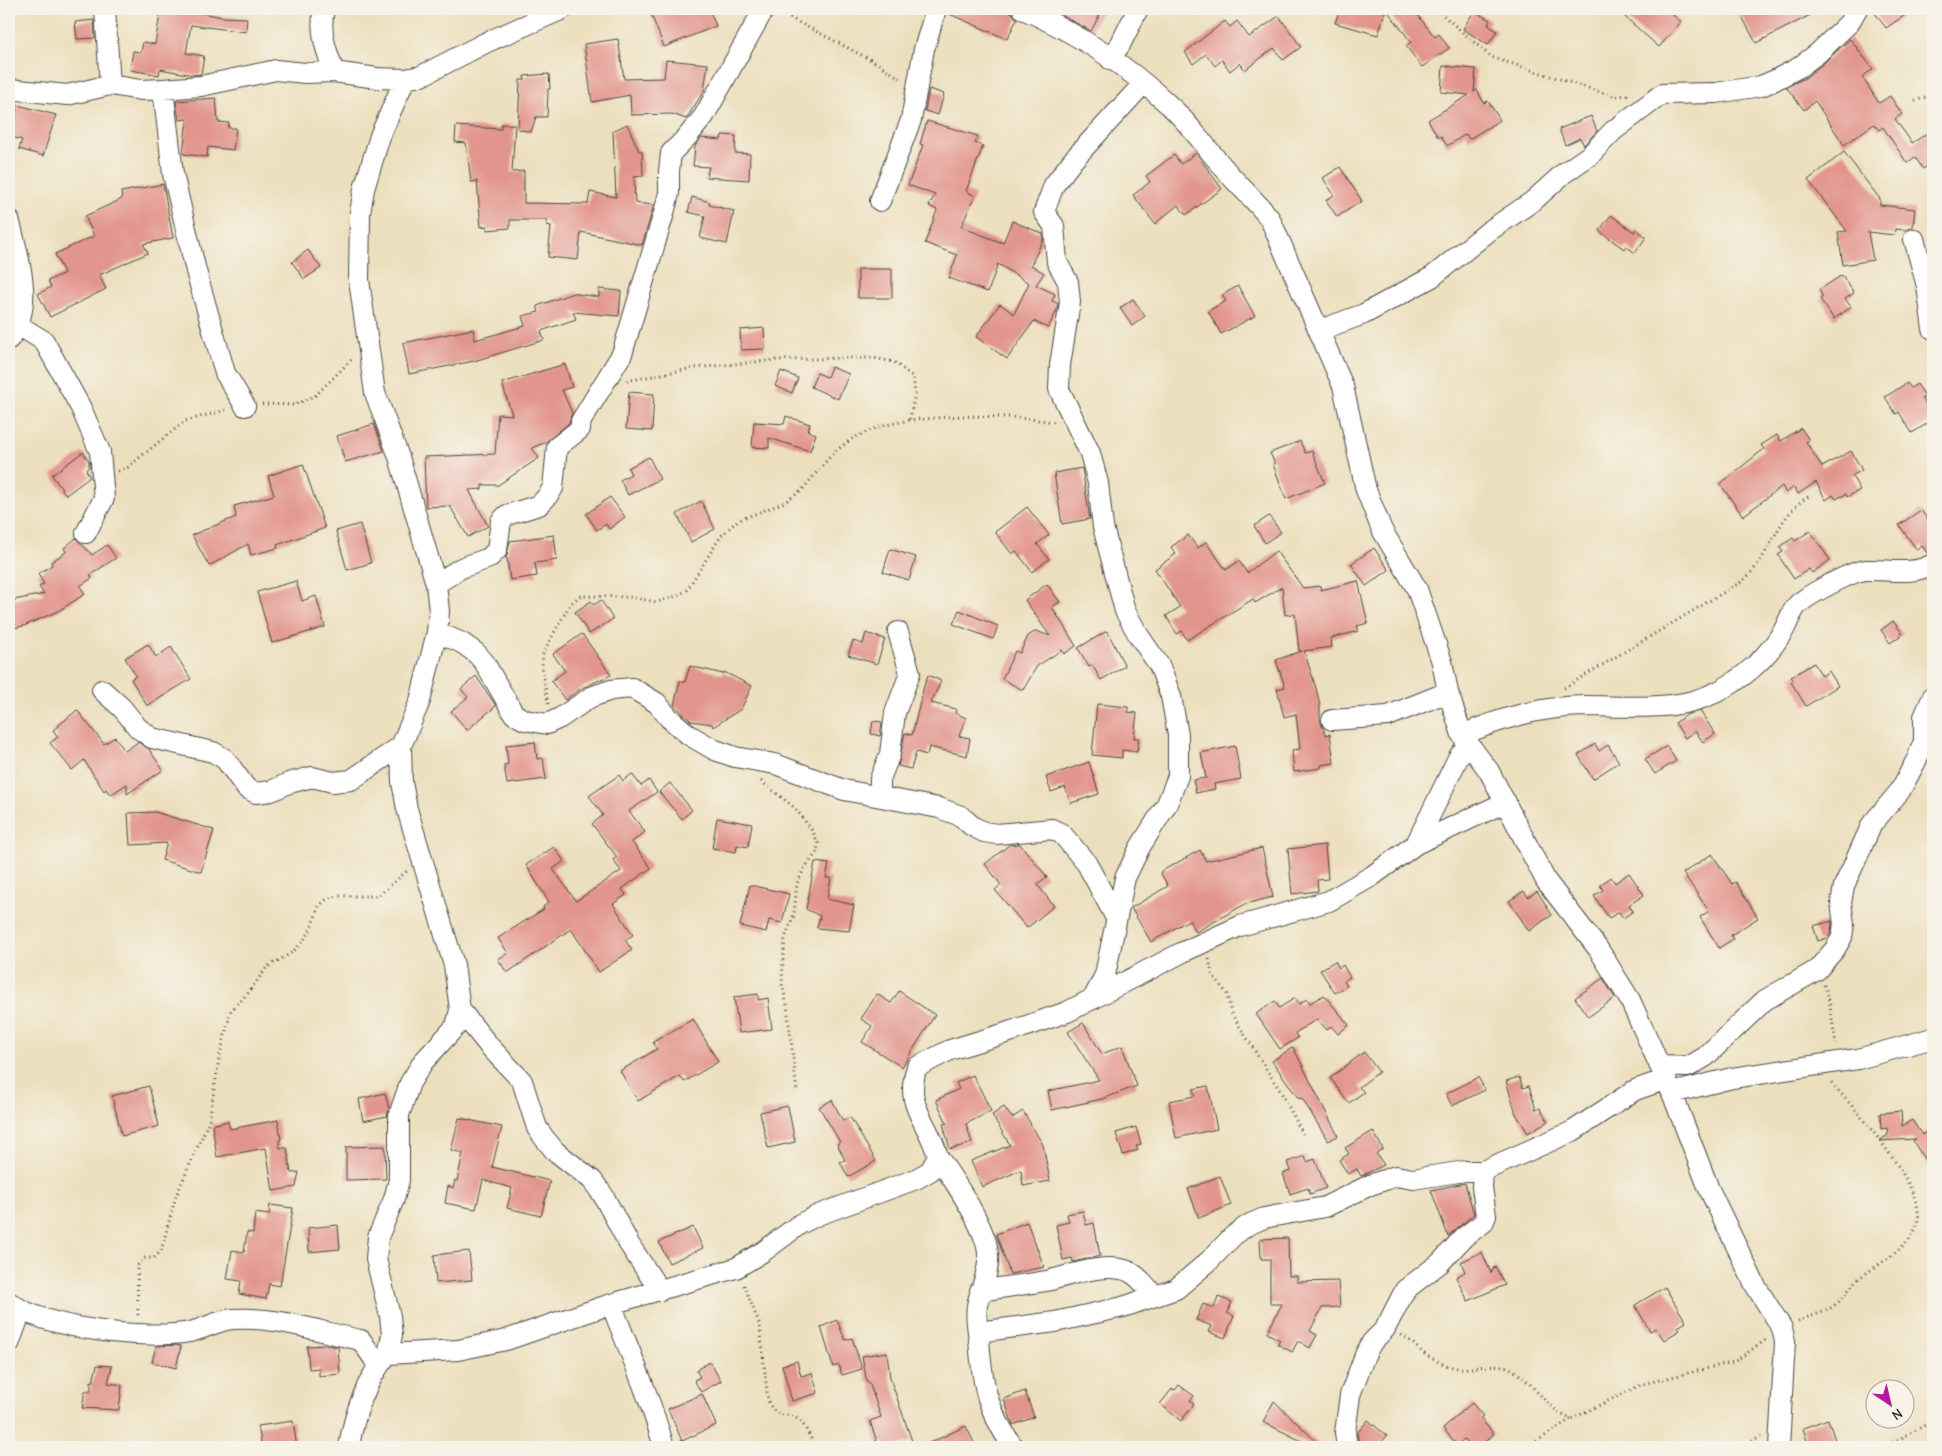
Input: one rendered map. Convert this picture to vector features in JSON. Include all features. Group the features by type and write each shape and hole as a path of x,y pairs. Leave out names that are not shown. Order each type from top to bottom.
{"street":[{"path":"104,9 110,84"},
{"path":"324,9 322,18 323,42 334,72"},
{"path":"9,89 67,95 110,84 141,90 201,86 276,70 305,73 334,72 377,78 405,79 421,76 487,42 563,9"},
{"path":"436,584 461,568 493,555 497,550 501,521 507,515 539,505 553,488 557,447 580,429 581,421 622,354 635,315 669,192 671,153 704,116 764,9"},
{"path":"880,201 901,149 915,98 924,49 936,9"},
{"path":"1023,9 1046,19 1110,59 1168,104 1196,132 1224,169 1258,203 1270,218 1343,386 1366,490 1382,530 1417,589 1442,662 1448,692 1465,739 1489,771 1546,881 1599,950 1620,982 1665,1080 1709,1189 1754,1285 1782,1328 1786,1342 1779,1437"},
{"path":"1110,59 1120,45 1138,9"},
{"path":"1320,330 1364,314 1432,278 1489,231 1533,201 1564,173 1590,155 1612,131 1662,94 1716,93 1761,86 1773,81 1798,68 1818,53 1849,23 1857,9"},
{"path":"349,1447 351,1432 362,1398 383,1360 392,1335 390,1316 376,1259 378,1237 400,1180 399,1115 410,1083 423,1062 456,1026 460,1010 454,965 424,859 407,809 402,782 401,746 420,701 437,632 439,611 436,584 399,457 375,393 358,280 360,213 364,189 380,136 405,79"},
{"path":"1093,1000 1104,975 1125,878 1140,847 1167,804 1178,776 1178,735 1171,696 1159,665 1124,611 1103,527 1096,476 1090,453 1078,424 1066,407 1059,389 1060,365 1070,302 1068,282 1057,262 1054,226 1044,212 1054,185 1143,84"},
{"path":"164,88 173,174 196,271 225,373 245,406"},
{"path":"9,219 17,252 24,300 13,332 44,341 81,408 100,452 104,498 86,533"},
{"path":"1914,239 1924,270 1933,329"},
{"path":"1416,844 1458,758 1465,739 1528,711 1582,706 1652,707 1694,701 1728,686 1742,676 1771,650 1784,632 1796,606 1847,575 1866,570 1910,572 1933,564"},
{"path":"437,632 462,643 476,653 484,662 514,714 525,720 547,724 591,697 611,690 632,688 657,703 669,718 689,735 715,750 735,757 775,764 844,790 939,808 961,816 972,826 984,832 998,834 1052,829 1062,834 1087,864 1116,918"},
{"path":"880,796 880,779 890,754 895,714 910,673 898,632"},
{"path":"102,690 122,708 138,728 152,738 212,752 225,759 246,788 256,793 272,791 289,783 312,777 333,782 350,780 401,746"},
{"path":"1332,720 1388,716 1448,692"},
{"path":"978,1332 1055,1322 1123,1307 1176,1289 1204,1266 1233,1236 1248,1225 1264,1218 1325,1207 1390,1178 1420,1179 1465,1171 1483,1171 1573,1131 1635,1090 1665,1080 1705,1057 1740,1026 1765,1000 1818,970 1835,949 1842,937 1844,924 1842,904 1844,886 1872,824 1900,791 1917,759 1924,741 1924,717 1933,696"},
{"path":"1013,1447 996,1421 987,1402 981,1371 977,1309 980,1291 988,1269 988,1253 984,1237 956,1182 938,1157 934,1143 913,1100 912,1082 917,1067 950,1050 1035,1024 1093,1000 1128,979 1204,942 1267,917 1329,900 1372,876 1416,844 1506,802"},
{"path":"460,1010 490,1047 522,1081 537,1128 545,1139 555,1150 592,1180 603,1194 629,1244 660,1291"},
{"path":"1665,1080 1732,1078 1806,1068 1839,1062 1933,1038"},
{"path":"9,1344 15,1307 67,1324 104,1331 137,1334 190,1332 232,1319 275,1320 360,1340 383,1360 458,1350 506,1340 611,1304 736,1268 764,1251 800,1224 818,1215 916,1179 930,1171 938,1157"},
{"path":"1347,1447 1344,1433 1350,1395 1358,1370 1372,1342 1384,1328 1405,1290 1440,1264 1464,1238 1483,1223 1486,1216 1482,1187 1483,1171"},
{"path":"980,1291 1046,1281 1094,1269 1115,1269 1128,1271 1138,1277 1155,1296"},
{"path":"611,1304 648,1393 664,1447"}],"path":[{"path":"774,9 798,24 895,73 907,84 915,98"},
{"path":"1436,9 1491,57 1613,96 1662,94"},
{"path":"1915,101 1933,94"},
{"path":"600,388 628,380 693,368 777,360 874,358 894,362 914,377 915,393 910,420"},
{"path":"547,724 548,702 542,666 543,653 570,604 580,596 629,597 657,602 677,596 687,590 721,536 737,521 785,502 801,491 834,452 853,438 881,426 910,420 961,416 1004,417 1078,424"},
{"path":"1560,691 1741,582 1753,572 1763,559 1781,522 1789,512 1811,495"},
{"path":"735,757 795,808 814,832 818,843 817,852 804,869 797,883 794,915 786,938 783,962 782,984 787,1005 797,1092"},
{"path":"137,1334 136,1266 144,1258 154,1258 161,1251 176,1196 210,1121 220,1054 231,1011 249,992 268,966 290,954 301,944 309,933 319,906 327,899 338,896 378,896 424,859"},
{"path":"1204,942 1212,974 1226,994 1230,1013 1282,1094 1303,1134"},
{"path":"1818,970 1828,994 1839,1062"},
{"path":"1528,1447 1571,1419 1643,1384 1734,1362 1782,1328 1826,1311 1837,1303 1859,1278 1898,1250 1912,1235 1918,1221 1917,1206 1911,1190 1897,1165 1853,1106 1828,1080 1806,1068"},
{"path":"736,1268 760,1326 768,1401 772,1409 780,1415 790,1414 798,1418 814,1447"},
{"path":"1384,1328 1407,1338 1422,1352 1452,1367 1467,1369 1482,1365 1500,1364 1516,1372 1561,1415 1571,1419"},
{"path":"1884,1447 1933,1421"},
{"path":"1738,1447 1779,1437"}],"building":[{"path":"161,9 180,9 223,17 247,18 246,32 191,25 186,53 204,56 201,74 193,75 160,69 159,75 130,70 133,51 141,52 143,42 155,44"},
{"path":"649,9 709,9 716,26 664,47"},
{"path":"948,9 1003,9 1012,13 1017,19 1007,39 947,13"},
{"path":"1050,9 1103,9 1091,31"},
{"path":"1340,9 1386,9 1378,35 1335,23"},
{"path":"1386,9 1404,12 1404,9 1413,9 1435,37 1439,34 1449,48 1422,67 1406,46 1411,42"},
{"path":"1631,9 1666,9 1681,22 1659,47 1625,17"},
{"path":"1738,9 1822,9 1756,43"},
{"path":"1872,9 1914,9 1886,28"},
{"path":"1474,11 1490,20 1488,25 1497,31 1488,45 1463,29"},
{"path":"1279,16 1301,47 1283,60 1274,48 1245,70 1240,63 1230,71 1222,60 1215,66 1206,54 1193,64 1185,52 1225,21 1230,27 1237,21 1249,37"},
{"path":"94,20 95,38 77,39 75,22"},
{"path":"618,39 624,79 664,78 666,60 708,64 704,91 686,119 672,114 631,115 630,95 592,102 584,44"},
{"path":"1850,39 1873,69 1862,77 1879,103 1890,96 1902,114 1895,119 1912,143 1933,130 1933,162 1923,169 1915,157 1907,163 1883,127 1879,130 1874,124 1844,145 1815,101 1804,110 1786,87 1805,78"},
{"path":"1443,66 1476,69 1474,92 1477,90 1484,103 1488,101 1500,120 1469,139 1466,134 1447,146 1441,136 1438,137 1428,120 1469,95 1441,92"},
{"path":"549,74 550,89 548,89 547,117 536,117 531,132 518,129 520,80 525,80 524,76"},
{"path":"929,89 944,94 938,115 925,111"},
{"path":"216,98 218,122 229,123 228,128 236,128 233,150 208,147 207,157 183,154 187,119 179,120 176,101"},
{"path":"18,105 56,115 43,156 19,149 22,140 9,136"},
{"path":"1591,116 1597,131 1584,145 1580,138 1565,145 1559,129"},
{"path":"927,121 978,136 975,143 983,146 966,191 975,196 961,227 1003,243 1012,221 1043,234 1043,240 1031,265 1044,273 1036,285 1055,294 1052,301 1058,303 1057,310 1048,328 1034,321 1007,359 976,337 1000,304 1014,314 1029,283 998,264 988,292 949,278 957,255 925,243 937,210 929,206 935,195 908,185 923,145 920,144"},
{"path":"501,124 515,125 512,172 524,171 524,203 588,204 590,192 616,197 613,131 627,124 639,151 642,151 643,176 634,177 635,203 654,205 642,245 581,232 578,260 548,257 551,226 547,225 547,220 510,220 510,228 487,230 487,226 481,227 477,181 471,182 466,143 455,142 456,126 501,129"},
{"path":"722,135 736,136 735,153 750,154 749,180 706,177 709,167 693,166 695,146 701,138 721,140"},
{"path":"1844,152 1880,199 1880,205 1915,209 1913,227 1906,230 1895,229 1894,235 1868,232 1873,260 1843,265 1838,232 1847,231 1808,180"},
{"path":"1196,153 1222,189 1186,215 1178,205 1155,224 1133,195 1150,182 1146,176 1174,155 1181,164"},
{"path":"1340,167 1362,201 1337,217 1326,200 1334,195 1323,178"},
{"path":"163,184 173,238 143,244 148,253 99,275 106,289 50,317 38,294 51,287 48,281 64,273 55,254 94,236 85,216 122,199 121,192"},
{"path":"692,197 710,202 709,205 734,211 727,244 700,238 705,216 688,212"},
{"path":"1611,215 1634,232 1636,229 1646,237 1635,253 1626,246 1624,249 1599,231"},
{"path":"308,250 321,268 304,279 292,262"},
{"path":"858,269 892,269 892,298 858,298"},
{"path":"1842,275 1854,293 1845,299 1851,307 1834,319 1820,299 1823,297 1819,290"},
{"path":"1238,286 1255,316 1221,334 1208,311 1226,301 1222,295"},
{"path":"599,289 621,291 619,316 573,312 576,319 541,331 544,340 474,361 409,374 403,343 473,329 475,340 525,326 522,316 539,312 537,306 576,292 577,294 599,297"},
{"path":"1133,299 1145,316 1132,326 1120,308"},
{"path":"764,328 765,349 741,350 740,330"},
{"path":"565,364 572,387 562,390 572,413 569,423 546,442 532,448 539,458 498,485 482,485 482,489 469,490 488,526 468,537 450,506 426,507 424,457 495,454 498,414 512,415 502,383"},
{"path":"831,367 849,374 838,399 811,387 817,373 827,377"},
{"path":"781,371 798,378 792,393 775,386"},
{"path":"1907,383 1911,388 1917,384 1925,396 1922,398 1933,416 1933,420 1912,433 1899,412 1896,414 1885,397"},
{"path":"629,392 654,394 652,431 626,429"},
{"path":"786,416 810,424 808,431 816,434 810,451 769,438 769,448 752,447 754,422 784,424"},
{"path":"374,424 384,451 345,462 337,436"},
{"path":"1801,428 1809,440 1806,442 1822,467 1851,451 1862,470 1852,476 1860,490 1847,497 1846,494 1836,499 1833,495 1826,500 1816,482 1798,494 1794,487 1786,493 1782,486 1743,516 1720,484 1764,449 1761,445 1777,435 1781,441"},
{"path":"1300,441 1305,453 1312,451 1325,483 1286,499 1270,453"},
{"path":"83,452 89,461 89,467 86,470 90,477 66,495 52,475"},
{"path":"649,457 660,479 628,495 620,480 631,474 628,468"},
{"path":"303,464 325,528 277,545 278,548 251,555 248,544 209,566 192,535 236,517 234,506 274,495 268,476"},
{"path":"1082,468 1090,519 1062,524 1054,473"},
{"path":"610,497 625,517 609,529 606,524 597,530 586,514"},
{"path":"701,501 715,529 691,542 677,514"},
{"path":"1027,507 1049,535 1037,544 1049,559 1032,572 1016,551 1012,554 995,532"},
{"path":"1921,510 1933,527 1933,552 1927,553 1922,546 1917,550 1899,525"},
{"path":"1269,516 1281,532 1265,543 1254,526"},
{"path":"360,524 371,563 347,570 336,531"},
{"path":"1810,531 1830,560 1812,573 1809,569 1794,579 1778,555 1783,552 1779,547 1793,538 1795,541"},
{"path":"554,535 557,560 535,563 537,576 510,580 506,558 510,541"},
{"path":"1188,535 1198,548 1206,542 1226,570 1239,561 1247,573 1276,551 1303,588 1320,586 1321,590 1358,581 1368,623 1357,626 1359,631 1331,638 1332,647 1304,651 1320,705 1320,721 1326,735 1330,734 1334,763 1321,765 1321,768 1294,772 1292,750 1300,749 1296,714 1284,717 1277,689 1285,687 1276,660 1302,651 1299,651 1295,614 1285,615 1282,587 1255,603 1253,599 1187,640 1182,631 1177,634 1166,616 1180,607 1155,569 1176,554 1171,547"},
{"path":"76,538 92,555 107,545 116,558 90,575 92,578 80,586 85,594 58,611 24,626 9,629 9,601 44,594 39,587 44,584 38,574 52,565 51,562 66,552 64,548"},
{"path":"1374,548 1389,570 1366,586 1351,564"},
{"path":"890,549 916,557 909,580 883,572"},
{"path":"296,581 302,601 316,596 325,627 272,643 257,592"},
{"path":"1047,584 1060,602 1052,607 1076,646 1064,654 1062,650 1037,666 1023,690 1002,679 1015,651 1020,653 1028,636 1036,631 1050,636 1025,600"},
{"path":"601,600 613,619 589,634 575,612 591,601 594,605"},
{"path":"959,610 998,626 993,639 953,624"},
{"path":"1893,621 1903,634 1890,643 1881,630"},
{"path":"1107,631 1125,666 1101,680 1092,665 1089,667 1078,648"},
{"path":"866,633 885,639 877,664 848,655 853,641 863,644"},
{"path":"582,634 611,675 582,688 565,700 551,681 565,671 553,654"},
{"path":"148,644 156,657 171,647 191,679 147,706 131,679 136,676 125,658"},
{"path":"1814,663 1822,676 1829,671 1838,686 1806,706 1791,682 1794,680 1791,677"},
{"path":"690,666 723,674 724,672 752,686 741,709 713,727 712,724 691,721 674,705 680,681 685,682"},
{"path":"928,675 941,681 931,703 956,709 955,713 966,718 959,736 970,738 967,756 929,747 927,755 916,752 911,769 898,766 905,733 912,735"},
{"path":"476,676 496,706 467,730 451,711 468,697 461,689"},
{"path":"1097,704 1128,707 1128,712 1137,713 1134,738 1139,738 1137,752 1122,750 1122,758 1092,755"},
{"path":"77,710 104,744 115,737 125,751 138,742 149,749 163,770 127,794 127,784 110,795 106,789 104,791 84,760 72,770 50,743 58,737 53,730"},
{"path":"1700,711 1715,734 1703,742 1695,731 1685,738 1675,723 1688,714"},
{"path":"873,721 882,722 880,736 871,734"},
{"path":"535,742 537,759 543,758 546,779 507,784 504,765 508,764 506,745"},
{"path":"1595,744 1599,751 1608,745 1619,762 1593,779 1578,755"},
{"path":"1235,746 1241,779 1214,784 1215,789 1196,793 1193,780 1206,778 1201,753"},
{"path":"1667,746 1676,761 1655,774 1645,759"},
{"path":"1089,762 1099,794 1071,803 1065,787 1051,792 1046,777"},
{"path":"632,774 641,786 649,780 657,792 629,811 645,832 632,842 651,868 622,889 626,895 613,904 633,935 625,940 632,950 599,972 571,929 507,973 498,959 508,953 498,938 544,909 543,907 549,902 526,865 554,847 564,861 553,869 576,901 621,871 613,860 617,857 592,824 603,815 589,796 619,775 623,781"},
{"path":"670,783 692,810 682,819 659,792"},
{"path":"155,812 214,830 201,872 162,860 167,843 130,845 128,813"},
{"path":"717,818 752,824 748,847 737,845 736,852 712,848"},
{"path":"1020,844 1047,877 1037,884 1054,906 1027,928 995,890 1001,885 985,864 1009,845"},
{"path":"1325,845 1328,879 1317,880 1318,891 1292,894 1288,849"},
{"path":"1262,848 1273,897 1245,904 1196,932 1189,920 1151,942 1131,908 1168,886 1160,872 1200,850 1206,861"},
{"path":"1712,854 1732,884 1736,882 1758,918 1731,935 1733,939 1719,948 1700,917 1709,911 1683,873"},
{"path":"815,862 829,864 826,878 831,878 827,899 854,905 849,931 817,928 820,916 806,909"},
{"path":"1629,873 1644,895 1629,905 1633,911 1623,918 1619,912 1609,918 1594,896 1603,890 1600,885 1611,877 1615,883"},
{"path":"750,885 789,894 782,923 769,920 766,932 740,926"},
{"path":"1524,891 1528,897 1537,891 1552,915 1529,931 1509,901"},
{"path":"1832,921 1831,933 1827,938 1818,941 1813,926"},
{"path":"1335,961 1339,968 1343,965 1350,977 1344,981 1347,986 1335,993 1320,970"},
{"path":"1603,978 1615,998 1588,1017 1575,998"},
{"path":"899,991 935,1015 902,1067 862,1042 872,1026 861,1019 877,994 891,1003"},
{"path":"758,994 758,1000 768,998 772,1029 739,1033 734,997"},
{"path":"1324,995 1349,1025 1338,1034 1331,1026 1327,1030 1317,1019 1295,1033 1298,1038 1280,1049 1256,1014 1275,1001 1279,1008 1295,998 1299,1004 1307,999 1310,1003"},
{"path":"693,1019 718,1062 684,1082 680,1076 638,1101 620,1071 657,1049 653,1042"},
{"path":"1083,1023 1102,1054 1122,1046 1137,1086 1102,1099 1052,1110 1048,1091 1099,1080 1068,1032"},
{"path":"1293,1047 1338,1136 1328,1141 1302,1098 1299,1099 1272,1061"},
{"path":"1364,1052 1379,1072 1359,1087 1364,1092 1349,1103 1330,1078"},
{"path":"973,1075 991,1111 966,1124 972,1143 950,1149 943,1124 947,1123 936,1100 959,1089 956,1083"},
{"path":"1478,1077 1485,1090 1452,1106 1446,1094"},
{"path":"1519,1077 1523,1088 1529,1086 1536,1110 1540,1108 1548,1121 1528,1133 1516,1114 1506,1081"},
{"path":"149,1086 159,1126 122,1136 112,1096"},
{"path":"1208,1086 1217,1129 1176,1138 1169,1101 1195,1096 1193,1089"},
{"path":"385,1093 389,1109 387,1116 363,1121 359,1099"},
{"path":"832,1100 843,1121 850,1117 876,1161 848,1177 840,1162 845,1160 837,1144 840,1142 819,1107"},
{"path":"788,1106 795,1142 768,1148 760,1112"},
{"path":"1004,1107 1012,1118 1023,1111 1043,1145 1050,1181 1023,1186 1021,1170 982,1187 971,1161 1010,1145 992,1115"},
{"path":"1901,1111 1902,1126 1912,1120 1922,1135 1933,1127 1933,1173 1913,1141 1916,1139 1879,1141 1888,1135 1887,1128 1881,1129 1880,1113"},
{"path":"459,1118 502,1127 492,1167 550,1181 541,1216 507,1208 512,1188 483,1180 476,1209 445,1203 448,1186 453,1188 455,1180 457,1181 463,1153 451,1150"},
{"path":"278,1120 281,1139 279,1140 280,1148 287,1148 291,1173 299,1172 296,1187 273,1191 266,1148 217,1157 212,1125 228,1121 230,1129"},
{"path":"1136,1127 1141,1144 1136,1146 1138,1150 1123,1155 1116,1133"},
{"path":"1373,1131 1383,1149 1376,1153 1384,1165 1361,1176 1357,1169 1348,1174 1339,1160 1349,1154 1345,1148"},
{"path":"385,1146 386,1179 346,1180 346,1147"},
{"path":"1305,1156 1307,1162 1315,1159 1326,1188 1310,1194 1308,1188 1290,1194 1283,1173 1290,1171 1287,1162"},
{"path":"1220,1176 1231,1205 1199,1218 1188,1189"},
{"path":"1465,1183 1474,1214 1448,1236 1431,1190"},
{"path":"270,1205 293,1208 280,1286 269,1284 266,1299 239,1294 241,1281 227,1279 232,1250 244,1252 247,1232 253,1233 255,1213 269,1215"},
{"path":"1083,1211 1086,1225 1094,1223 1100,1256 1073,1262 1072,1258 1063,1260 1056,1225 1069,1222 1067,1214"},
{"path":"1027,1222 1044,1267 1010,1274 996,1234"},
{"path":"338,1225 340,1249 309,1252 308,1228"},
{"path":"693,1227 703,1248 669,1263 659,1242"},
{"path":"1288,1238 1289,1276 1297,1276 1297,1282 1338,1281 1340,1307 1322,1308 1310,1331 1317,1335 1310,1348 1298,1341 1292,1352 1277,1344 1280,1340 1267,1333 1282,1304 1270,1304 1270,1259 1261,1259 1260,1239"},
{"path":"469,1251 472,1280 436,1283 434,1255"},
{"path":"1482,1252 1491,1273 1495,1266 1505,1285 1468,1301 1456,1277 1465,1272 1461,1262"},
{"path":"1665,1287 1686,1322 1678,1327 1680,1330 1664,1340 1656,1328 1650,1331 1635,1305"},
{"path":"1218,1297 1232,1302 1227,1313 1234,1316 1225,1338 1209,1332 1212,1326 1196,1320 1203,1304 1214,1308"},
{"path":"837,1320 845,1340 852,1338 862,1369 842,1375 839,1365 833,1367 821,1327"},
{"path":"327,1345 338,1347 340,1374 319,1376 319,1368 309,1369 307,1346"},
{"path":"156,1346 181,1346 176,1368 152,1362"},
{"path":"887,1352 890,1378 912,1441 893,1447 886,1447 884,1442 878,1445 870,1421 881,1417 869,1382 867,1383 862,1356"},
{"path":"797,1361 801,1376 812,1373 818,1393 792,1401 782,1365"},
{"path":"710,1362 721,1381 701,1392 694,1380 700,1377 696,1370"},
{"path":"97,1365 112,1366 108,1383 122,1385 119,1410 82,1408 85,1391 91,1391 91,1381 93,1382"},
{"path":"1179,1385 1194,1396 1190,1401 1194,1404 1181,1421 1160,1404 1172,1389 1175,1390"},
{"path":"1025,1391 1034,1417 1013,1425 1004,1399"},
{"path":"702,1394 716,1425 682,1441 668,1409"},
{"path":"1274,1401 1322,1447 1314,1447 1263,1422"},
{"path":"1472,1403 1483,1416 1480,1418 1494,1434 1479,1447 1471,1447 1464,1439 1457,1445 1443,1428"},
{"path":"1828,1419 1835,1440 1809,1447 1803,1428"},
{"path":"1368,1420 1387,1436 1377,1447 1360,1447 1357,1433"},
{"path":"293,1421 297,1447 262,1447 258,1426"},
{"path":"966,1426 976,1447 921,1447"}]}
